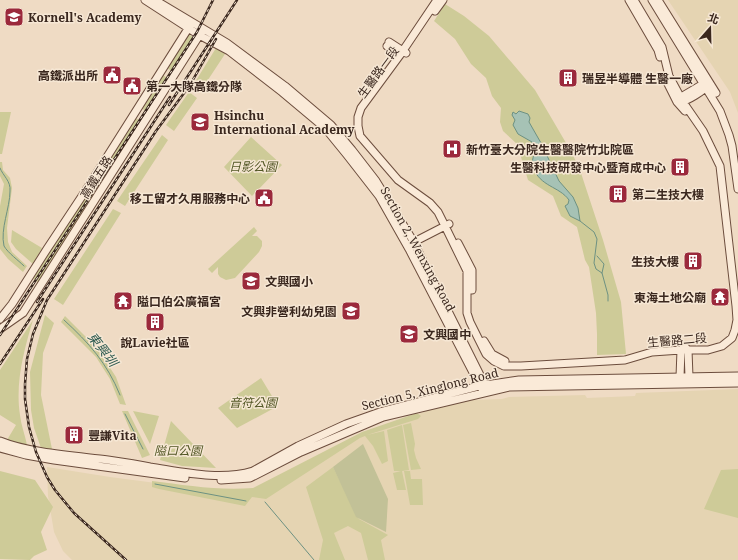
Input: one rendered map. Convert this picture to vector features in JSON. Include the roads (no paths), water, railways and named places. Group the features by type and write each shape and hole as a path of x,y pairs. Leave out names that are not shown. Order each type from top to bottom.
{"street":[{"name":"Section 2, Wenxing Road","path":"145,0 202,32 227,43 285,86 331,125 376,181 411,246 483,388"},
{"name":"Section 2, Wenxing Road","path":"155,0 190,25"},
{"name":"生醫路一段","path":"403,54 437,0"},
{"name":"生醫路一段","path":"443,0 403,54 366,108 362,118 366,136 397,174 434,200 440,208 448,227"},
{"path":"629,0 658,50 666,79 680,100"},
{"path":"634,0 662,47 669,76 680,100"},
{"path":"652,0 706,85 724,110 734,136 738,156"},
{"path":"658,0 720,111 730,135 738,189"},
{"name":"高鐵五路","path":"0,319 12,304 46,249 88,187 190,25"},
{"name":"高鐵五路","path":"0,329 23,313 202,32"},
{"path":"388,44 403,54"},
{"path":"680,100 706,85"},
{"name":"生醫路二段","path":"448,227 472,270 470,308 472,318 487,347 492,354 499,359 507,362 535,362 627,356 651,347 708,350 722,346 732,338 737,320 720,166 703,131 680,100"},
{"path":"411,246 448,227"},
{"path":"680,377 684,349"},
{"path":"684,349 689,377"},
{"name":"Section 5, Xinglong Road","path":"0,441 38,450 143,465 185,473 220,476 245,474 298,446 346,424 380,412 519,380 738,376"},
{"name":"Section 5, Xinglong Road","path":"0,448 26,455 60,461 185,478 220,480 239,479 250,478 305,451 384,417 483,388 738,383"}],"waterway":[{"name":"東興圳","path":"0,168 10,187 10,198 3,233 4,246 24,266"},
{"path":"580,221 594,232 597,239 594,263 596,269 602,273 608,295 608,301"},
{"path":"597,256 604,264 602,273"},
{"name":"東興圳","path":"64,320 89,345 103,363 120,395"},
{"name":"東興圳","path":"125,414 143,449"},
{"name":"東興圳","path":"155,484 246,501"},
{"name":"東興圳","path":"265,502 314,560"}],"railway":[{"path":"0,335 197,32 213,0"},
{"path":"169,105 237,0"},
{"path":"126,560 74,513 55,490 47,477 36,452 29,427 25,399 27,359 33,334 47,300 156,131 190,85 216,39"},
{"path":"37,302 170,97"},
{"path":"0,364 43,299"}],"place":[{"name":"Kornell's Academy","path":"14,17"},
{"name":"高鐵派出所","path":"112,75"},
{"name":"瑞昱半導體 生醫一廠","path":"568,78"},
{"name":"第一大隊高鐵分隊","path":"132,86"},
{"name":"Hsinchu International Academy","path":"200,122"},
{"name":"新竹臺大分院生醫醫院竹北院區","path":"452,149"},
{"name":"生醫科技研發中心暨育成中心","path":"680,167"},
{"name":"第二生技大樓","path":"618,194"},
{"name":"移工留才久用服務中心","path":"264,198"},
{"name":"生技大樓","path":"693,261"},
{"name":"文興國小","path":"251,281"},
{"name":"東海土地公廟","path":"720,297"},
{"name":"隘口伯公廣福宮","path":"123,301"},
{"name":"文興非營利幼兒園","path":"351,311"},
{"name":"說Lavie社區","path":"155,322"},
{"name":"文興國中","path":"409,334"},
{"name":"豐謙Vita","path":"74,435"}],"park label":[{"name":"日影公園","path":"253,166"},
{"name":"音符公園","path":"253,402"},
{"name":"隘口公園","path":"178,450"}]}
